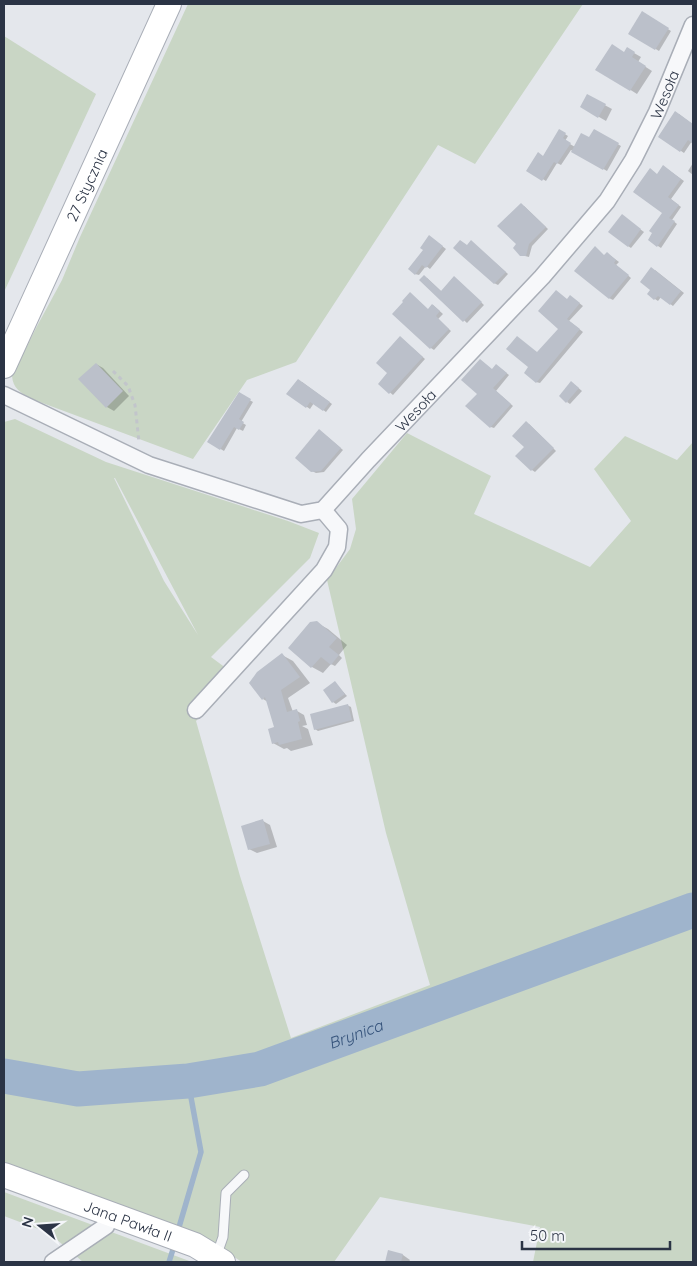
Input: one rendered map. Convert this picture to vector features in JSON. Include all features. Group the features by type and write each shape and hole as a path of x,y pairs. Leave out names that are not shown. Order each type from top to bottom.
{"street":[{"name":"27 Stycznia","path":"4,366 169,4"},
{"name":"Wesoła","path":"323,510 542,277 607,201 633,160 656,112 693,25"},
{"path":"4,395 138,460 301,514 323,510 339,529 337,547 324,570 196,710"},
{"name":"Jana Pawła II","path":"4,1174 195,1245 219,1260"},
{"path":"53,1262 106,1226 111,1214"}],"lane":[{"path":"219,1260 223,1237 226,1193 244,1175"}],"path":[{"path":"113,371 128,386 135,406 139,439 138,460"}],"green space":[{"path":"188,4 583,4 475,164 438,145 296,362 247,380 193,459 29,398 15,387 12,376 62,280"},
{"path":"4,36 96,94 4,292"},
{"path":"15,419 106,462 288,521 319,533 310,558 211,657 238,677 196,721 240,876 291,1038 430,985 386,833 327,580 350,549 356,529 352,499 407,433 491,476 474,514 590,567 631,521 594,469 625,436 677,460 693,442 693,1262 533,1262 540,1227 380,1197 334,1262 242,1262 208,1240 4,1162 4,422","holes":["115,478 198,635 164,581"]},
{"path":"4,1192 192,1262 83,1262 49,1233 4,1216"}],"building":[{"path":"642,11 669,28 655,50 628,34"},
{"path":"612,44 624,52 627,47 635,52 632,57 646,66 630,91 595,70"},
{"path":"587,94 606,104 598,118 580,107"},
{"path":"675,111 693,124 693,144 688,140 680,152 658,137"},
{"path":"559,129 566,133 563,138 571,143 557,164 554,162 542,181 526,171 538,152 543,156"},
{"path":"594,129 619,143 603,170 571,152 581,133 589,137"},
{"path":"663,165 681,179 668,197 679,205 669,218 675,221 657,247 648,240 652,233 649,231 662,213 633,192 650,168 657,174"},
{"path":"521,203 546,227 529,244 526,256 520,256 513,248 516,244 497,226"},
{"path":"622,214 641,229 628,247 608,232"},
{"path":"429,235 443,246 426,268 422,265 415,275 408,269 423,250 420,248"},
{"path":"460,240 467,245 471,240 506,272 494,284 453,248"},
{"path":"595,246 604,255 607,252 616,260 614,263 629,275 609,299 574,271"},
{"path":"651,267 681,291 670,305 658,296 654,300 647,294 650,290 640,282"},
{"path":"424,275 441,291 454,276 482,302 463,322 419,280"},
{"path":"556,290 567,299 570,295 580,303 567,319 580,329 536,383 524,373 528,367 506,349 517,336 537,352 558,329 538,311"},
{"path":"410,292 428,309 432,304 440,311 436,316 449,329 430,349 392,314"},
{"path":"400,336 423,357 389,394 378,384 387,373 376,363"},
{"path":"480,359 492,369 496,364 507,373 493,388 511,404 490,428 465,406 477,394 461,380"},
{"path":"96,363 123,391 106,408 78,379"},
{"path":"298,379 330,402 323,411 310,402 306,408 286,394"},
{"path":"571,381 579,388 566,403 559,396"},
{"path":"239,392 251,399 239,419 244,422 239,430 234,427 220,450 207,442"},
{"path":"526,421 554,448 531,471 515,456 524,447 512,436"},
{"path":"319,429 341,448 321,471 311,472 295,458"},
{"path":"317,621 337,638 329,647 339,655 331,665 321,657 311,668 288,648 310,622"},
{"path":"282,653 300,677 281,690 287,712 297,709 302,739 279,745 278,742 272,744 268,729 274,727 265,697 262,700 249,683 257,672"},
{"path":"335,681 345,694 332,703 323,690"},
{"path":"348,704 352,720 314,730 310,714"},
{"path":"263,819 270,844 248,850 241,826"},
{"path":"388,1250 403,1254 401,1262 385,1262"}],"waterway":[{"name":"Brynica","path":"4,1076 78,1089 188,1081 260,1069 693,910"},
{"path":"177,1234 201,1152 188,1081"},
{"path":"169,1262 175,1243"}]}
